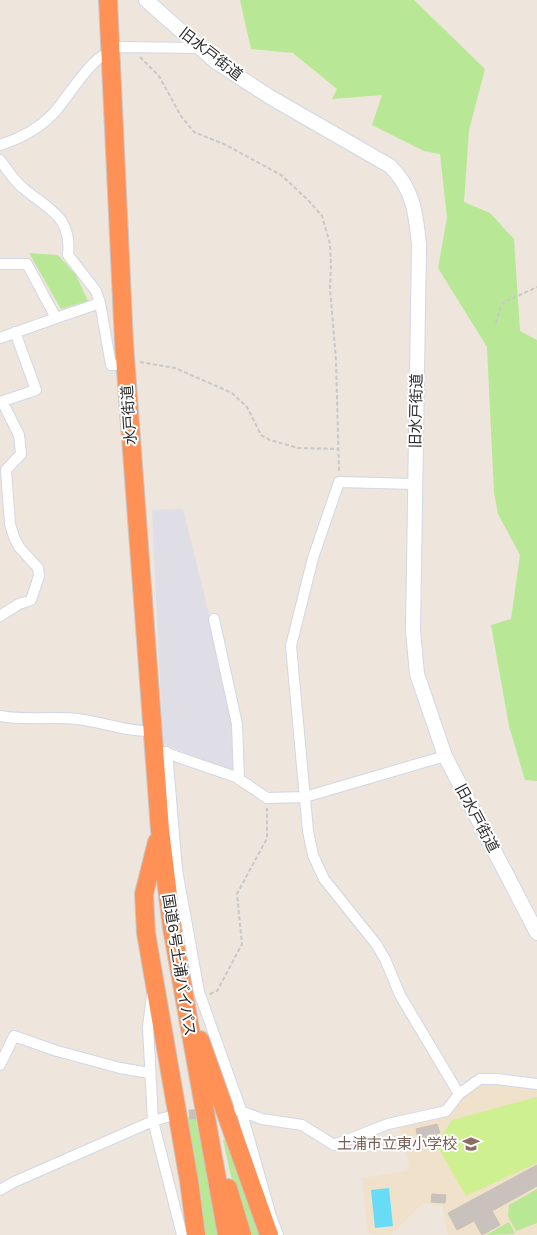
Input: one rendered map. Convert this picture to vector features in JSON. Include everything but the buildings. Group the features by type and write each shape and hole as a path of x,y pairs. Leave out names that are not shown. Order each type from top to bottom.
{"highway":[{"name":"水戸街道","path":"110,3 118,48 126,364 153,731 161,753 160,830"},
{"path":"160,830 144,894 153,983 189,1181 196,1235"},
{"name":"国道6号土浦バイパス","path":"160,830 172,928 227,1235"},
{"path":"183,992 268,1235"},
{"name":"国道6号土浦バイパス","path":"202,1101 242,1235"}],"street":[{"name":"旧水戸街道","path":"146,0 216,62 270,98 390,166 399,174 409,190 416,215 419,244 413,631 417,674 445,756 537,933"},
{"path":"0,145 35,128 53,113 74,84 118,48 199,48"},
{"path":"0,160 21,187 49,206 66,228 70,239 68,256 90,282 100,303 111,365 126,364"},
{"path":"0,264 27,264 56,318"},
{"path":"0,338 100,303"},
{"path":"0,616 19,604 31,600 39,576 38,568 19,547 10,524 6,470 21,454 18,435 1,401 36,390 15,332"},
{"path":"414,484 339,482 313,558 291,646 308,831 313,855 324,879 376,944 385,959 400,995 459,1094"},
{"path":"214,619 237,724 239,779"},
{"path":"0,716 74,718 95,721 134,732 153,731"},
{"path":"278,1235 240,1110 201,997 177,870 161,753 239,779 267,798 305,797 445,756"},
{"path":"153,983 148,1027 153,1121 182,1235"},
{"path":"0,1065 14,1036 66,1054 120,1068 149,1073"},
{"path":"230,1111 240,1110 262,1119 302,1125 334,1145 388,1124 446,1111 459,1094 480,1079 537,1084"},
{"path":"0,1190 14,1182 153,1121 171,1116"}],"path":[{"path":"118,48 138,55 160,76 181,116 194,132 226,145 280,176 308,200 322,216 330,244 330,289 336,360 339,482"},
{"path":"496,323 502,303 537,287"},
{"path":"126,364 134,362 175,368 232,393 248,407 261,435 270,440 298,448 339,448"},
{"path":"201,997 217,991 242,944 237,894 267,838 267,798"}],"shaded area":[{"path":"183,509 237,727 235,775 163,743 152,510"},
{"name":"土浦市立東小学校","path":"500,1083 537,1089 537,1235 448,1235 442,1206 423,1203 391,1235 368,1234 362,1178 407,1171 409,1161 399,1126 438,1118 464,1096 481,1085"}],"green space":[{"path":"240,0 414,0 485,69 469,130 464,202 490,213 514,239 520,331 537,340 537,781 525,780 509,726 491,625 511,619 520,555 498,514 494,493 487,347 438,268 447,218 440,154 424,151 372,125 382,95 332,99 337,89 293,53 251,49"},
{"path":"29,253 58,255 76,275 88,301 61,309"},
{"path":"537,1097 537,1163 466,1196 436,1144 452,1120"},
{"path":"195,1116 221,1235 205,1235 185,1117"},
{"path":"228,1139 263,1235 250,1235 231,1176 223,1140"},
{"path":"537,1189 537,1223 516,1231 508,1216 509,1205"},
{"path":"509,1222 515,1234 486,1235"}],"water":[{"path":"389,1188 393,1226 375,1228 371,1190"}],"tunnel":[{"path":"174,1116 230,1111"}],"place":[{"name":"土浦市立東小学校","path":"471,1144"}]}
